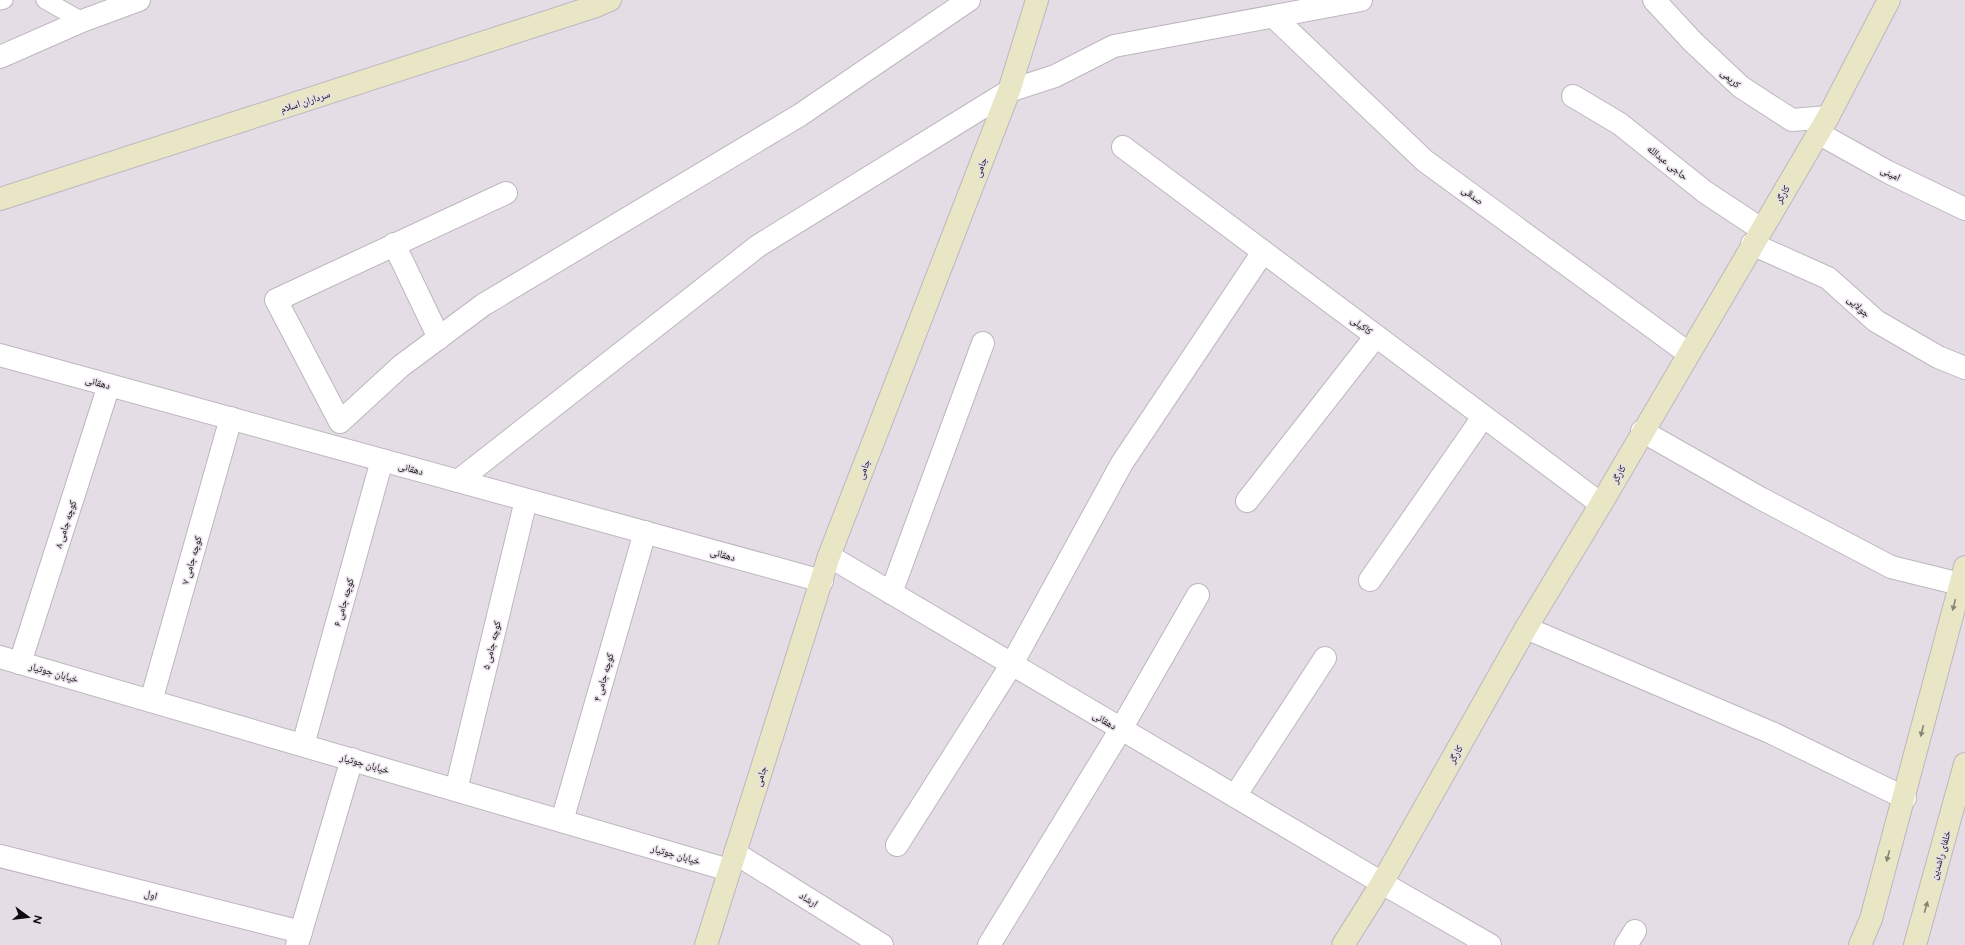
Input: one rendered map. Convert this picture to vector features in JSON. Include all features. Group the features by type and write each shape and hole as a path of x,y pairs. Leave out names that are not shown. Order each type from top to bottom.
{"street":[{"path":"0,57 82,21 139,0"},
{"name":"سرداران اسلام","path":"0,200 588,9 610,0"},
{"path":"325,444 340,422 401,366 483,305 800,115 969,0"},
{"name":"جامی","path":"706,945 829,556 1009,91 1037,0"},
{"path":"458,481 758,246 1009,91 1055,76 1114,46 1361,0"},
{"name":"کریمی","path":"1654,0 1693,42 1741,87 1792,120 1823,125"},
{"name":"کارگر","path":"1343,945 1382,883 1526,628 1601,504 1642,431 1823,125 1889,0"},
{"name":"صدقی","path":"1274,17 1425,161 1688,354"},
{"name":"حاجی عبدالله","path":"1573,96 1620,124 1706,192 1757,237"},
{"name":"امینی","path":"1823,125 1888,172 1965,209"},
{"name":"کاکیلی","path":"1123,147 1601,504"},
{"path":"340,422 276,300 506,192"},
{"name":"جولایی","path":"1757,237 1828,278 1876,321 1938,357 1965,368"},
{"path":"394,244 439,338"},
{"path":"897,844 1012,664 1122,463 1264,252"},
{"path":"1247,501 1376,336"},
{"path":"891,593 983,343"},
{"name":"دهقانی","path":"0,355 822,581"},
{"name":"کوچه جامی ۸","path":"10,660 109,385"},
{"path":"1370,580 1483,417"},
{"name":"کوچه جامی ۷","path":"151,701 231,418"},
{"path":"1642,431 1760,498 1891,567 1962,576 1905,798 1871,920 1860,945"},
{"name":"کوچه جامی ۶","path":"303,745 382,460"},
{"name":"کوچه جامی ۵","path":"456,790 526,500"},
{"name":"کوچه جامی ۴","path":"562,821 644,532"},
{"name":"دهقانی","path":"829,556 1382,883 1490,945"},
{"path":"989,945 1121,729 1198,595"},
{"path":"1526,628 1772,733 1905,798"},
{"path":"1235,796 1325,658"},
{"name":"خیابان جوتیار","path":"10,660 562,821 732,861"},
{"path":"299,939 352,759"},
{"name":"خلفای راشدین","path":"1915,945 1965,764"},
{"name":"اول","path":"0,856 299,939"},
{"name":"ارشاد","path":"732,861 882,945"}],"lane":[{"path":"0,1 4,0"},
{"path":"45,0 82,21"}]}
